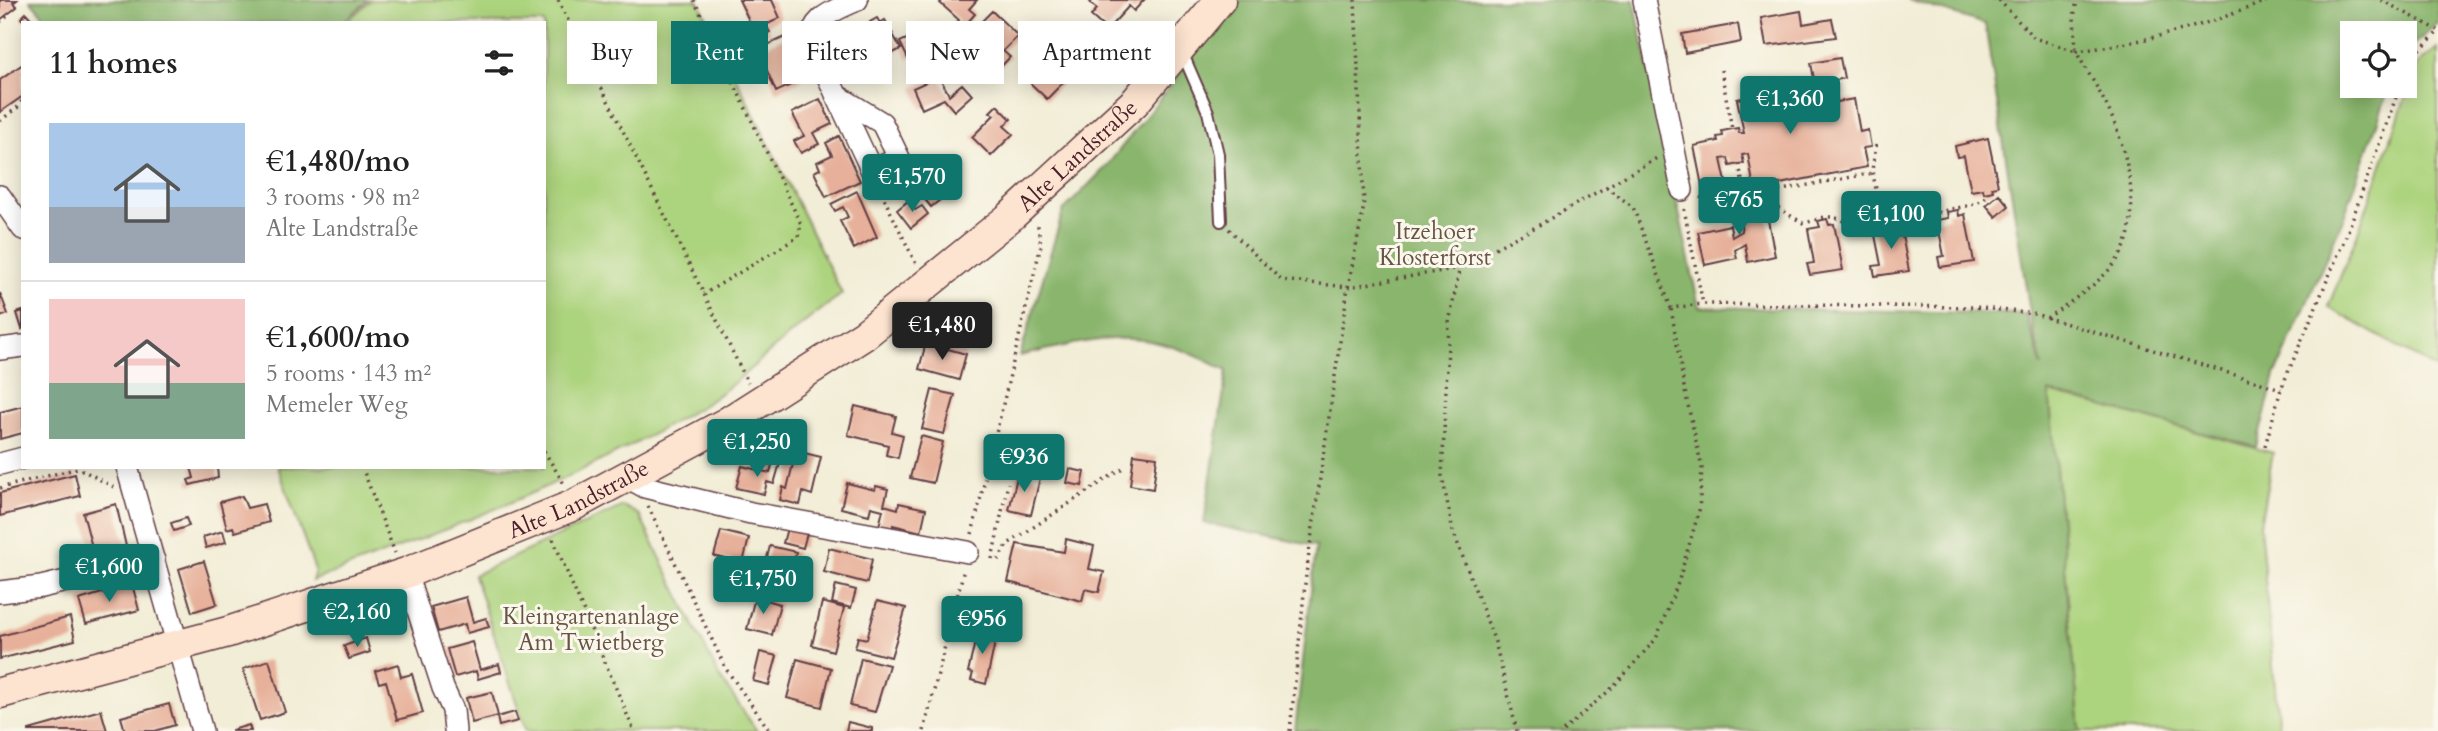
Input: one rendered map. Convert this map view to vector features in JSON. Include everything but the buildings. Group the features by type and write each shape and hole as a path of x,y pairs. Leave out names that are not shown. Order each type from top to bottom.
{"street":[{"path":"836,95 882,123 899,158 872,172 836,95 814,47 812,29 817,23 857,0"},
{"path":"1644,0 1682,190"},
{"name":"Alte Landstraße","path":"0,693 316,605 404,574 544,518 631,479 847,347 928,284 1030,200 1135,102 1181,50 1210,4"},
{"path":"0,196 21,226"},
{"path":"0,349 21,346"},
{"path":"0,464 21,459"},
{"path":"128,469 202,731"},
{"path":"631,479 675,495 751,513 968,552"},
{"path":"0,592 41,587 154,560"},
{"path":"404,574 443,688 451,701 455,731"}],"lane":[{"path":"1181,50 1208,112 1218,154 1221,221"}],"path":[{"path":"558,0 758,403"},
{"path":"694,0 801,224 798,237 704,294"},
{"path":"1290,731 1307,574 1348,287 1364,205 1355,0"},
{"path":"1999,0 2034,38 2076,51 2127,45 2211,23 2269,0"},
{"path":"2047,318 2093,285 2118,260 2129,237 2130,176 2103,98 2076,51 2074,17 2077,0"},
{"path":"2381,0 2438,31 2417,52"},
{"path":"0,22 10,14"},
{"path":"1720,70 1731,129"},
{"path":"2265,446 2281,389 2348,231 2396,98"},
{"path":"0,121 21,102"},
{"path":"1751,205 1771,204 1803,223 1832,217 1857,230 1878,221 1882,211 1873,173 1877,145"},
{"path":"1221,221 1281,280 1348,287 1460,265 1674,149"},
{"path":"1739,164 1745,198"},
{"path":"872,172 928,284"},
{"path":"1744,190 1755,195 1873,173"},
{"path":"1563,731 1612,688 1656,639 1678,583 1699,510 1702,468 1684,387 1671,308 1633,207 1606,187"},
{"path":"1682,190 1703,304"},
{"path":"1682,190 1728,209 1737,208"},
{"path":"1882,211 1903,220 1916,220 1975,205 1988,195"},
{"path":"924,731 1041,245 1030,200"},
{"path":"1460,265 1449,323 1442,476 1453,531 1495,642 1517,731"},
{"path":"1671,308 1703,304 1974,307 2047,318 2281,389"},
{"path":"546,455 574,505"},
{"path":"998,560 1008,544 1126,466"},
{"path":"0,488 74,469"},
{"path":"80,469 137,499"},
{"path":"363,469 404,574"},
{"path":"631,479 726,669 770,731"},
{"path":"992,559 1008,483"},
{"path":"544,518 634,731"}],"green space":[{"path":"30,0 368,0 344,21 48,21"},
{"path":"371,0 698,0 708,21 671,21 671,84 739,84 842,294 721,393 654,433 510,503 312,581 315,570 279,469 546,469 546,21 347,21"},
{"name":"Itzehoer Klosterforst","path":"1238,0 1634,0 1699,307 2026,314 2042,367 2031,319 1985,24 1908,0 2438,0 2438,23 2417,42 2417,21 2340,21 2340,98 2386,98 2344,217 2275,376 2256,447 2049,392 2080,731 1295,731 1316,546 1204,523 1227,371 1172,347 1125,339 1078,343 1020,356 1063,211 1105,168 1172,84 1175,84 1175,80"},
{"path":"2438,48 2438,369 2328,307 2356,238 2405,98 2417,98 2417,65"},
{"path":"2049,391 2273,453 2260,525 2279,731 2080,731"},
{"name":"Kleingartenanlage Am Twietberg","path":"623,506 639,515 719,676 757,731 526,731 474,575"}]}
